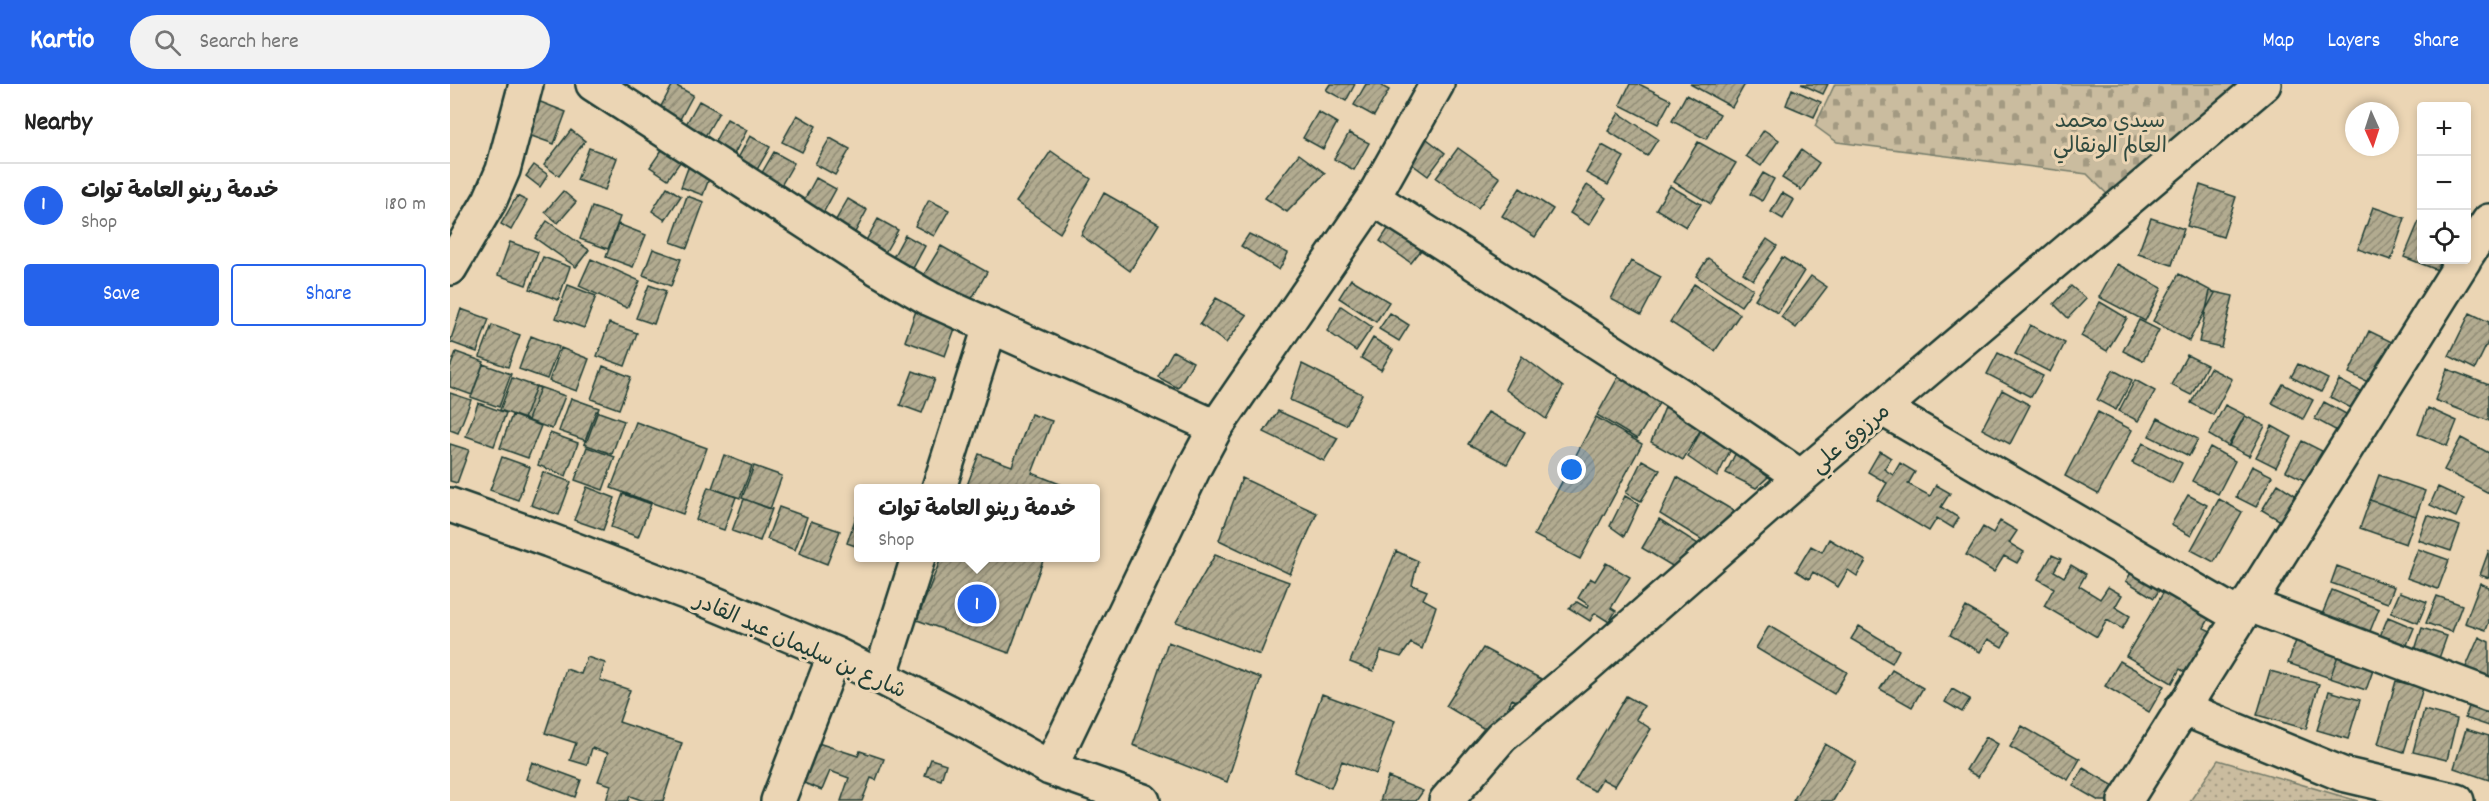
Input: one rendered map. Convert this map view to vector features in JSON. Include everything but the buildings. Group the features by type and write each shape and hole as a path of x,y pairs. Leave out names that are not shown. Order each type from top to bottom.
{"street":[{"path":"450,268 490,200 502,170 526,84"},
{"path":"593,84 877,268 930,299 1216,427"},
{"path":"1050,768 1194,468 1216,427 1373,198 1437,84"},
{"name":"مرزوق علي","path":"1446,801 1501,736 1586,666 1801,477 2264,84"},
{"path":"1373,198 1680,395 1801,477"},
{"path":"2471,248 2489,220"},
{"path":"2125,801 2461,264"},
{"path":"941,484 990,327"},
{"path":"1883,409 2243,610 2489,695"},
{"name":"شارع بن سليمان عبد القادر","path":"450,506 549,540 706,600 835,654 963,719 1050,768 1143,801"},
{"path":"880,677 917,562"},
{"path":"778,801 835,654"},
{"path":"2182,708 2342,774 2457,801"}],"green space":[{"name":"سيدي محمد العالم الونقالي","path":"1835,84 2237,84 2109,196 2087,174 1837,142 1815,126"},
{"path":"2218,760 2358,801 2190,801"}],"place":[{"name":"خدمة رينو العامة توات","path":"977,604"}]}
